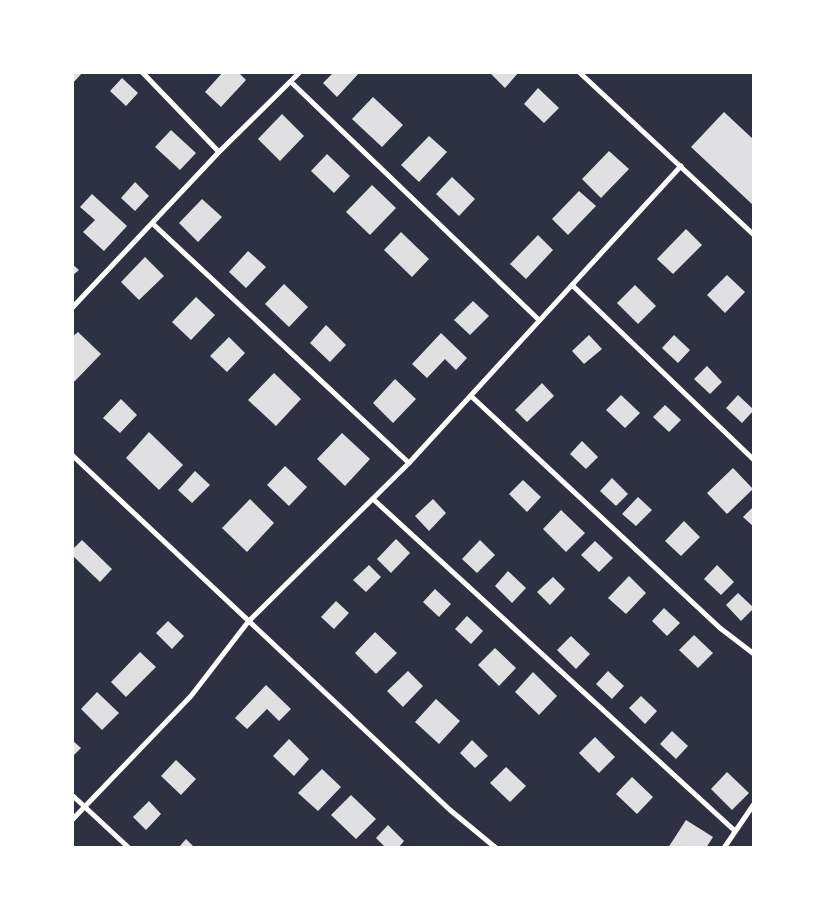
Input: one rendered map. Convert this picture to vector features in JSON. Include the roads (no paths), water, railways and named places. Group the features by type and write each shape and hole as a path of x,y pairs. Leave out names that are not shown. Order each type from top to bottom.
{"street":[{"path":"142,72 220,152"},
{"path":"72,308 220,152 300,72"},
{"path":"579,72 754,235"},
{"path":"291,82 539,320"},
{"path":"72,820 191,696 248,622 409,463 681,166"},
{"path":"153,224 409,463"},
{"path":"572,285 754,460"},
{"path":"471,396 720,628 754,654"},
{"path":"72,456 450,810 496,848"},
{"path":"372,499 735,831"},
{"path":"72,795 129,848"},
{"path":"724,848 754,804"}]}
